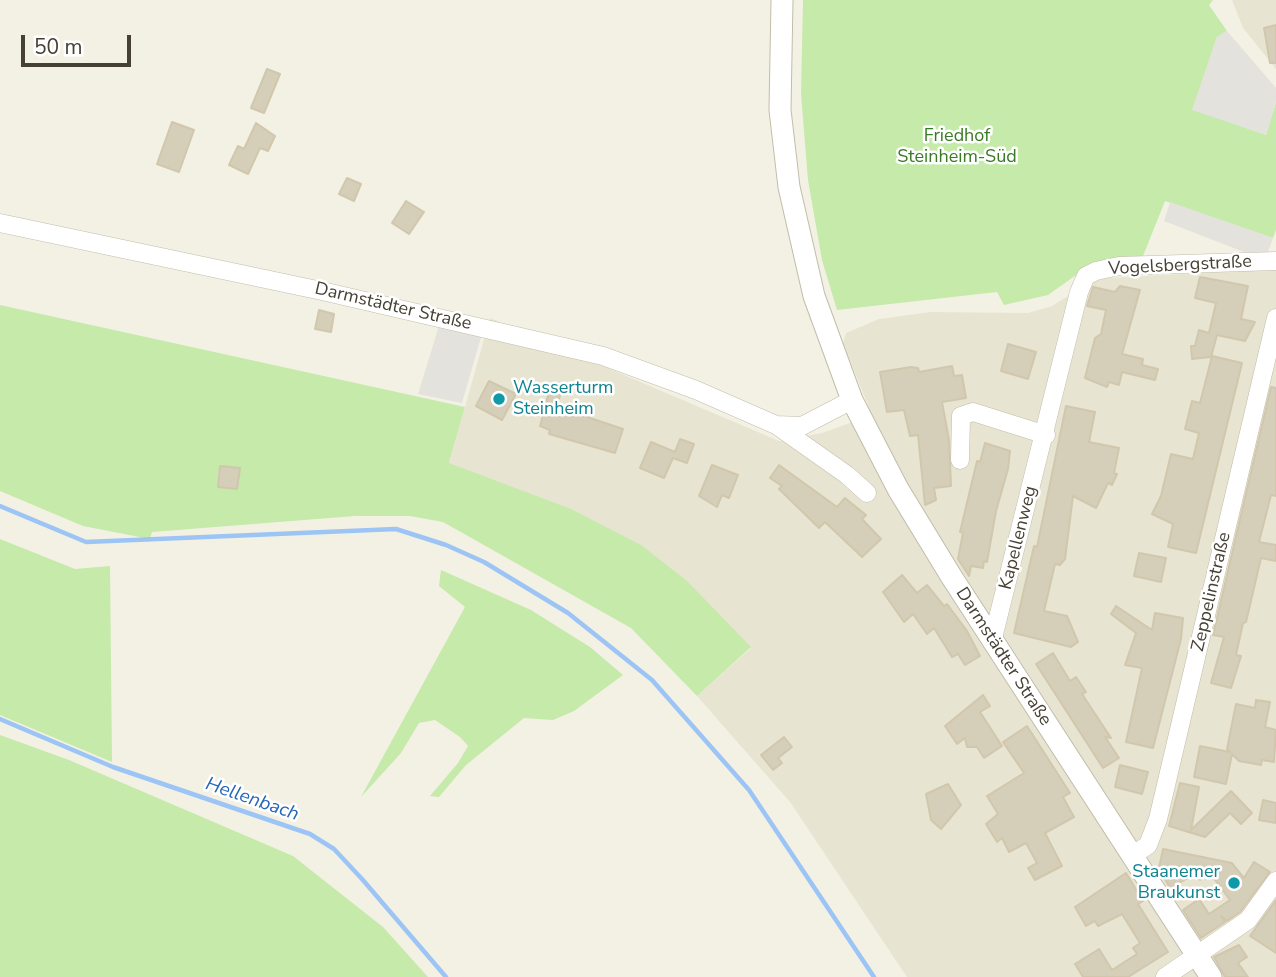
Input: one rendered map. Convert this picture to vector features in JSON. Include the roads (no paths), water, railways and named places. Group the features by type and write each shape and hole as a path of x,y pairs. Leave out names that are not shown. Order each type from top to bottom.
{"street":[{"path":"782,0 780,110 789,187 814,296 852,400"},
{"name":"Darmstädter Straße","path":"0,223 322,291 603,356 696,390 776,425 847,475 867,493"},
{"name":"Vogelsbergstraße","path":"1086,276 1119,266 1276,261"},
{"name":"Kapellenweg","path":"992,642 1046,435 1079,292 1086,276"},
{"name":"Zeppelinstraße","path":"1132,856 1148,845 1158,819 1276,318"},
{"name":"Darmstädter Straße","path":"776,425 802,426 852,400 898,489 992,642 1211,977"},
{"path":"960,460 961,416 973,412 1046,435"},
{"path":"1165,977 1198,957 1248,920 1276,881"}],"waterway":[{"path":"0,506 86,542 396,529 446,545 484,562 568,613 652,680 749,790 874,977"},
{"name":"Hellenbach","path":"0,719 113,767 310,834 334,849 446,977"}],"place":[{"name":"Wasserturm Steinheim","path":"499,399"},
{"name":"Staanemer Braukunst","path":"1234,883"}],"park label":[{"name":"Friedhof Steinheim-Süd","path":"957,147"}]}
